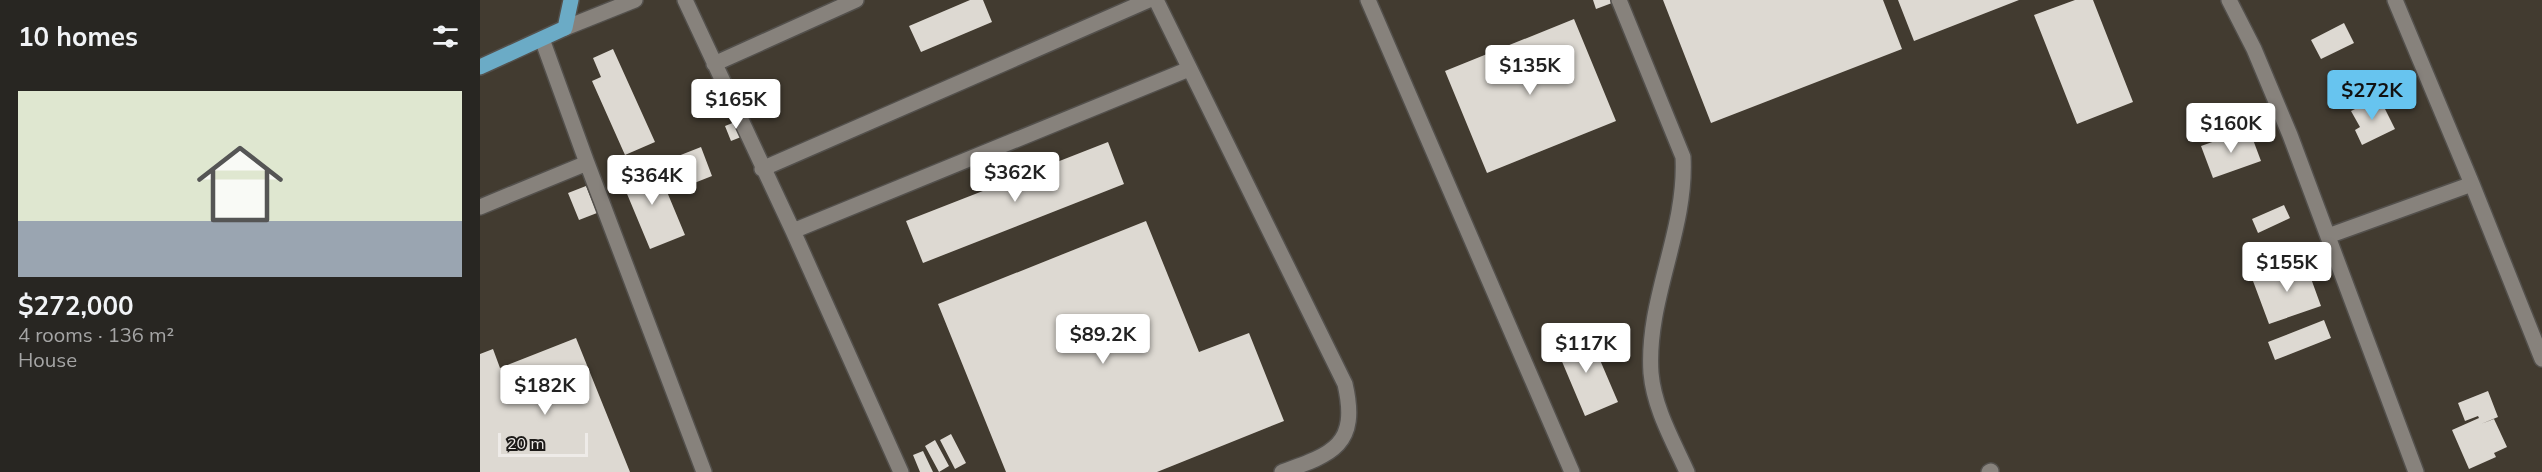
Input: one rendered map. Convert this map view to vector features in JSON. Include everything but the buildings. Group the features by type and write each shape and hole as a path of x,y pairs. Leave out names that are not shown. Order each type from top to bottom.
{"main road":[{"path":"480,67 565,28 572,0"}],"street":[{"path":"565,28 635,0"},
{"path":"685,0 762,169 793,231 901,472"},
{"path":"714,64 856,0"},
{"path":"762,169 1149,0"},
{"path":"1156,0 1345,384 1351,410 1347,429 1337,446 1323,458 1282,472"},
{"path":"1368,0 1572,472"},
{"path":"1618,0 1683,157 1684,184 1680,210 1659,290 1651,344 1651,375 1658,406 1687,472"},
{"path":"2229,0 2259,60 2328,236 2416,472"},
{"path":"2395,0 2542,359"},
{"path":"542,39 704,472"},
{"path":"793,231 1189,69"},
{"path":"480,207 587,163"},
{"path":"2328,236 2472,184"}],"shaded area":[{"path":"480,0 2542,0 2542,472 480,472"}]}
